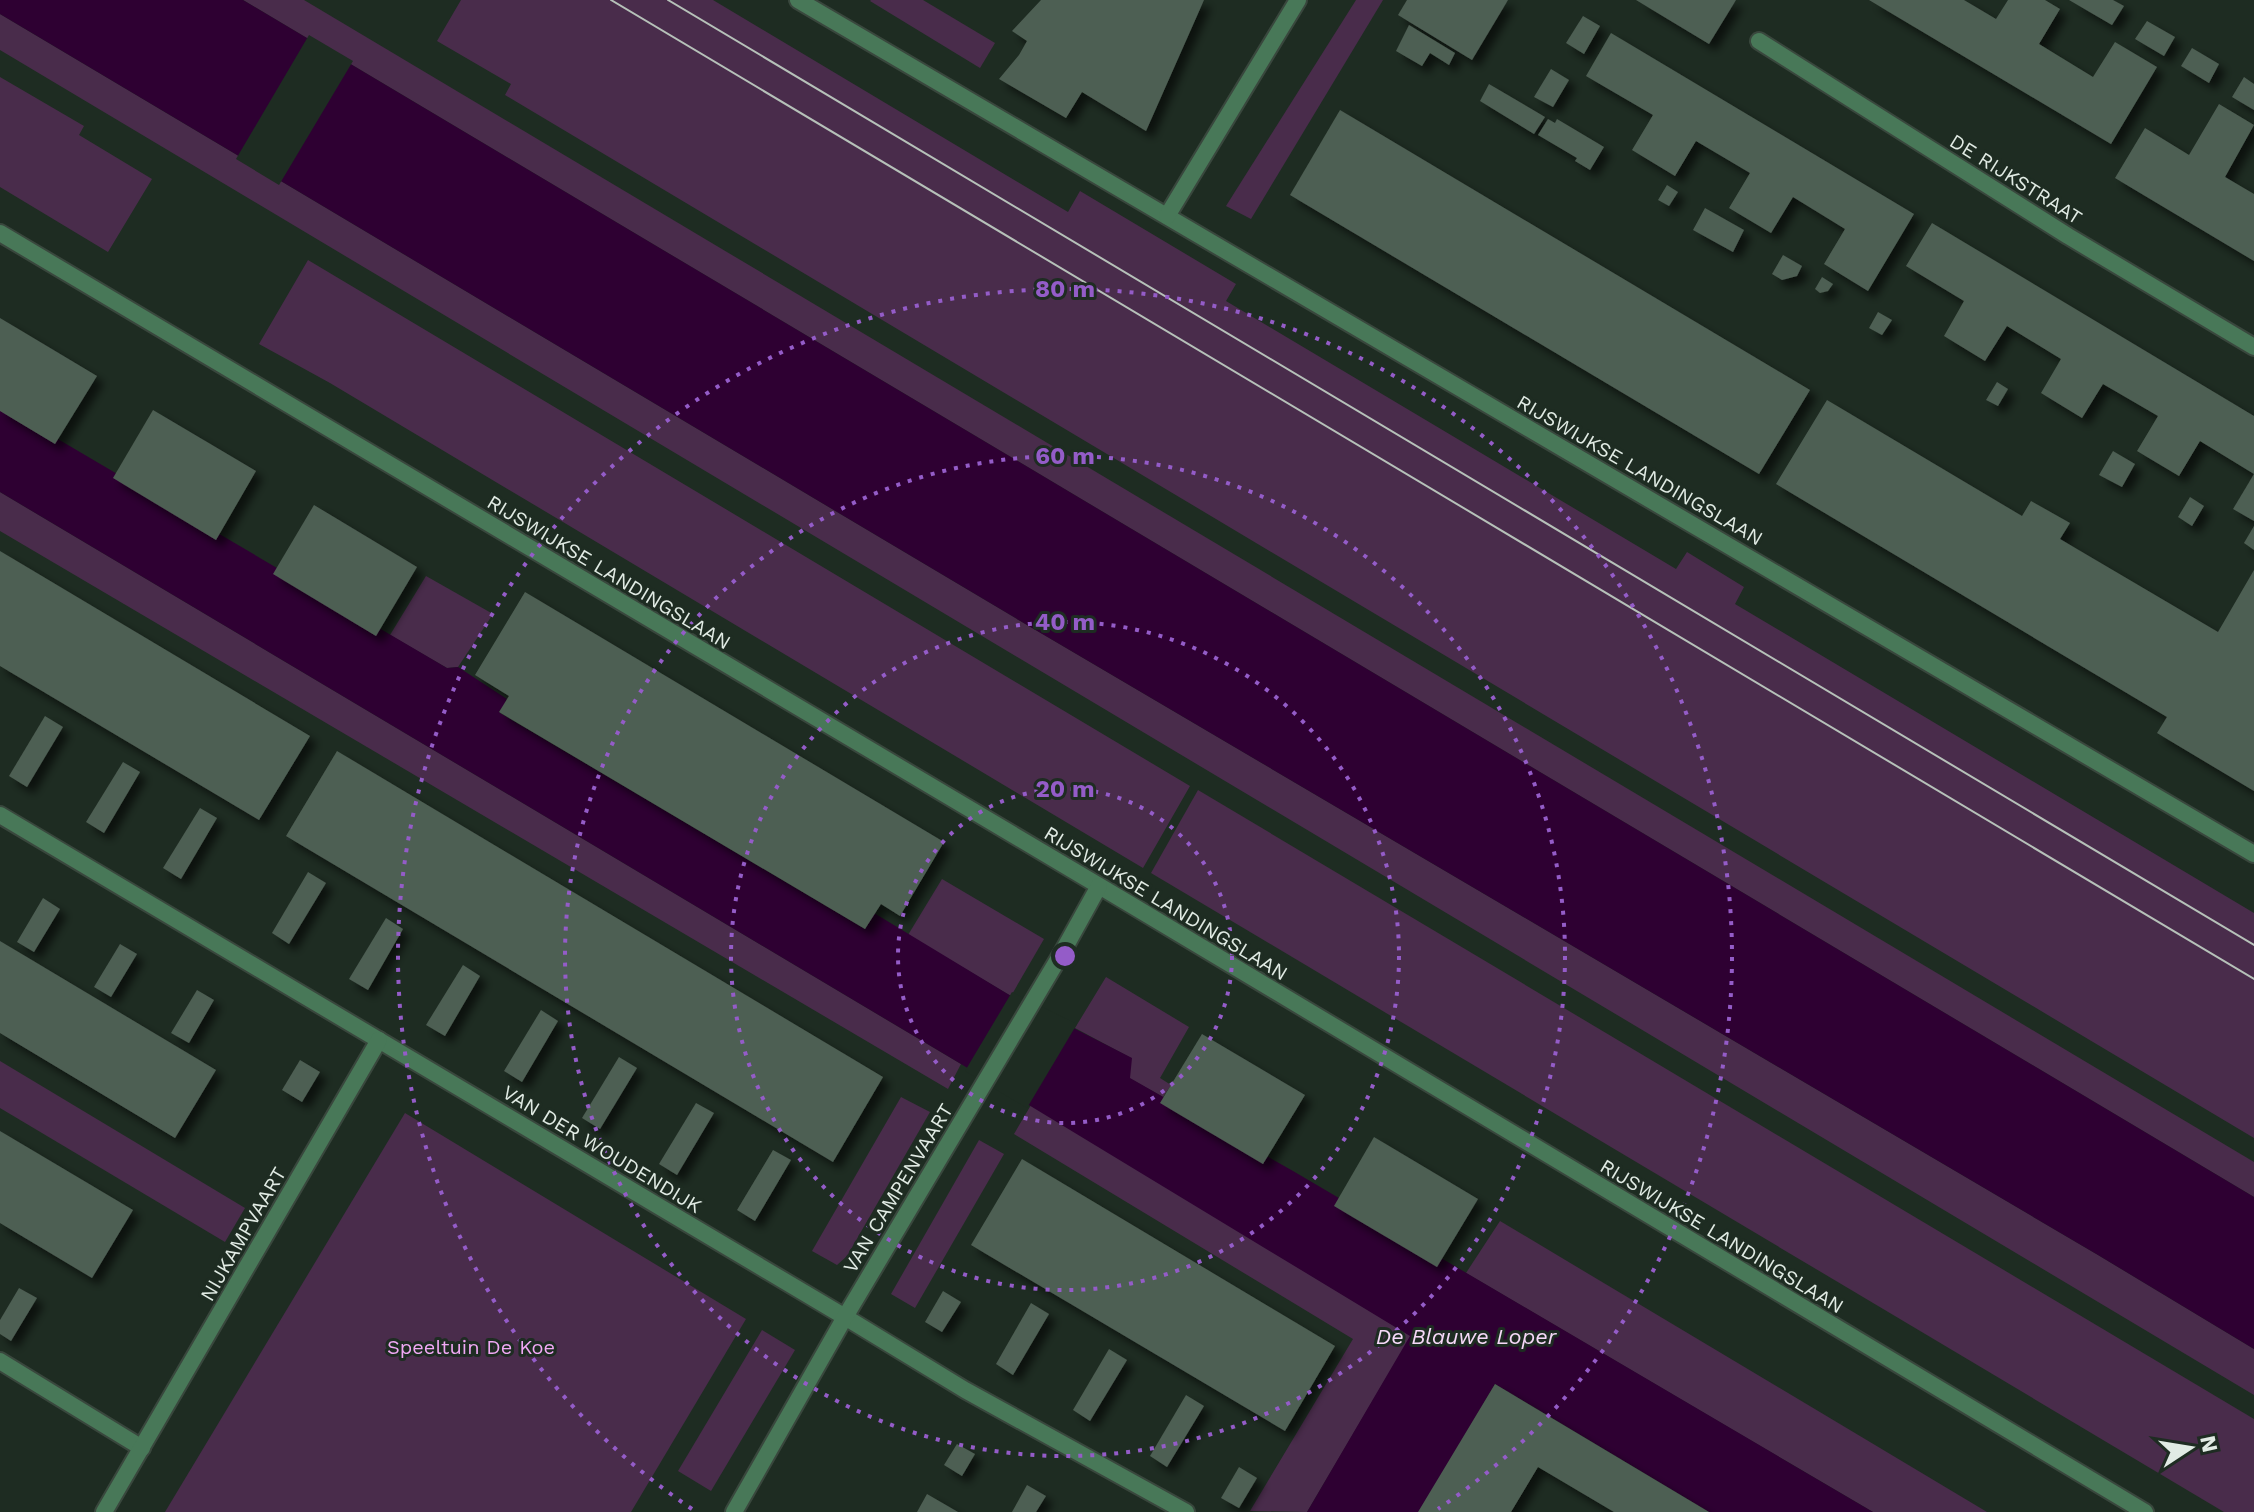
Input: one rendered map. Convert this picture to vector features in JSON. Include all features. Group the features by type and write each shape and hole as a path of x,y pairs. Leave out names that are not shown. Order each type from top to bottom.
{"street":[{"name":"RIJSWIJKSE LANDINGSLAAN","path":"798,0 2254,854"},
{"path":"1167,216 1298,0"},
{"name":"DE RIJKSTRAAT","path":"1759,41 2068,236 2254,347"},
{"name":"RIJSWIJKSE LANDINGSLAAN","path":"0,233 2145,1512"},
{"name":"VAN DER WOUDENDIJK","path":"0,815 965,1390 1186,1512"},
{"name":"VAN CAMPENVAART","path":"734,1512 1099,886"},
{"name":"NIJKAMPVAART","path":"104,1512 379,1040"},
{"path":"0,1361 142,1448"}],"green space":[{"path":"243,0 304,0 2254,1162 2254,1197"},
{"path":"461,0 713,0 1068,212 1080,191 1236,284 1226,301 1676,569 1687,552 1744,587 1735,604 2254,913 2254,1138 505,95 511,84 437,41"},
{"path":"871,0 923,0 995,43 980,68"},
{"path":"1356,0 1383,0 1251,219 1226,206"},
{"path":"0,14 2254,1349 2254,1395 0,50"},
{"path":"0,77 84,126 79,135 152,179 108,252 0,187"},
{"path":"308,260 1190,786 1143,868 330,383 259,344"},
{"path":"0,492 961,1064 948,1089 0,531"},
{"path":"426,576 493,614 458,667 447,668 390,635"},
{"path":"1198,790 2254,1419 2254,1512 2224,1512 1151,873"},
{"path":"942,879 1044,939 1011,996 908,935"},
{"path":"1106,977 1189,1027 1160,1078 1171,1085 1163,1097 1129,1078 1131,1058 1075,1028"},
{"path":"0,1061 245,1208 225,1242 0,1108"},
{"path":"901,1097 930,1112 847,1256 837,1265 812,1251"},
{"path":"1031,1105 1411,1336 1307,1512 1250,1511 1353,1339 1014,1134"},
{"name":"Speeltuin De Koe","path":"405,1113 746,1319 631,1512 165,1512"},
{"path":"979,1140 1004,1154 915,1308 891,1294"},
{"path":"1500,1221 1987,1512 1873,1512 1466,1273"},
{"path":"762,1330 795,1350 711,1491 678,1471"}],"water":[{"path":"0,0 243,0 2254,1197 2254,1349 0,14"},
{"name":"De Blauwe Loper","path":"0,405 447,668 458,667 507,699 500,713 865,929 874,913 1011,996 1132,1058 1130,1078 1873,1512 1709,1512 1495,1384 1419,1512 1307,1512 1410,1336 961,1064 0,492"}],"pier":[{"path":"309,35 353,61 279,185 236,159"},
{"path":"1012,992 1077,1024 1027,1108 965,1071"}],"building":[{"path":"1041,0 1204,0 1146,131 1082,92 1066,118 999,79 1027,41 1012,31"},
{"path":"1407,0 1508,0 1472,60 1398,15"},
{"path":"1636,0 1736,0 1709,44"},
{"path":"1869,0 1964,0 1996,19 2008,0 2045,0 2060,9 2039,44 2093,77 2115,42 2157,67 2111,144"},
{"path":"2069,0 2113,0 2124,6 2112,25"},
{"path":"1583,16 1600,26 1584,54 1566,43"},
{"path":"2147,21 2175,37 2164,56 2135,39"},
{"path":"1409,25 1455,53 1449,65 1430,53 1422,66 1396,51"},
{"path":"1611,33 1914,214 1868,291 1824,264 1845,229 1793,197 1771,233 1729,208 1750,173 1696,141 1675,176 1632,150 1653,115 1586,76"},
{"path":"2192,48 2219,64 2209,83 2181,66"},
{"path":"1551,69 1569,80 1553,107 1534,97"},
{"path":"2244,77 2254,84 2254,110 2232,97"},
{"path":"1489,84 1545,117 1534,134 1480,101"},
{"path":"2219,104 2254,125 2225,177 2254,194 2254,261 2115,178 2145,128 2189,155"},
{"path":"1340,110 1810,390 1759,474 1290,195"},
{"path":"1548,119 1555,123 1557,119 1604,147 1590,170 1575,161 1577,158 1538,135"},
{"path":"1667,185 1678,192 1669,206 1658,200"},
{"path":"1705,208 1744,230 1733,252 1693,230"},
{"path":"1932,223 2254,416 2254,474 2200,441 2179,476 2137,451 2158,416 2103,384 2082,418 2041,393 2061,359 2007,326 1985,361 1944,336 1964,301 1906,266"},
{"path":"1783,255 1802,266 1797,276 1782,280 1772,274"},
{"path":"1822,277 1833,284 1828,291 1820,293 1815,289"},
{"path":"1878,312 1892,320 1882,335 1869,328"},
{"path":"0,318 97,376 55,444 0,411"},
{"path":"1997,382 2008,389 1998,406 1986,400"},
{"path":"1827,400 2022,516 2031,501 2070,523 2060,539 2218,632 2254,570 2254,791 2157,733 2167,717 1776,484"},
{"path":"153,410 256,471 216,540 113,478"},
{"path":"2113,451 2135,464 2122,487 2099,475"},
{"path":"2254,474 2254,521 2233,509"},
{"path":"2190,497 2204,506 2192,526 2178,517"},
{"path":"314,505 417,567 376,636 273,574"},
{"path":"2254,526 2254,550 2244,543"},
{"path":"0,551 310,736 259,820 0,666"},
{"path":"525,592 944,842 900,916 881,904 865,929 499,712 509,696 475,675"},
{"path":"45,716 63,727 27,787 9,776"},
{"path":"337,751 883,1077 833,1162 286,836"},
{"path":"123,762 140,772 104,833 86,822"},
{"path":"200,808 217,818 181,879 163,868"},
{"path":"308,872 326,883 289,944 272,933"},
{"path":"43,898 60,909 34,952 17,942"},
{"path":"386,918 403,929 368,990 349,979"},
{"path":"0,941 216,1070 175,1138 0,1033"},
{"path":"120,944 137,954 111,997 94,987"},
{"path":"463,965 480,976 445,1036 426,1025"},
{"path":"197,990 214,1000 189,1043 171,1033"},
{"path":"541,1010 558,1021 522,1082 504,1071"},
{"path":"1202,1034 1305,1095 1263,1164 1160,1103"},
{"path":"619,1057 637,1068 600,1129 582,1118"},
{"path":"300,1060 320,1072 302,1102 282,1090"},
{"path":"696,1103 714,1113 677,1175 659,1164"},
{"path":"0,1131 133,1210 92,1278 0,1223"},
{"path":"1374,1137 1478,1199 1437,1267 1334,1206"},
{"path":"773,1150 791,1160 755,1221 737,1210"},
{"path":"1022,1159 1335,1346 1285,1431 971,1245"},
{"path":"19,1288 37,1298 11,1341 0,1334 0,1320"},
{"path":"943,1291 961,1302 942,1332 925,1322"},
{"path":"1031,1303 1049,1314 1013,1375 996,1364"},
{"path":"1109,1349 1127,1360 1090,1421 1073,1410"},
{"path":"1495,1384 1709,1512 1614,1512 1538,1467 1511,1512 1418,1512"},
{"path":"1186,1395 1204,1406 1167,1467 1150,1456"},
{"path":"957,1444 975,1454 962,1476 944,1465"},
{"path":"1239,1467 1257,1478 1239,1508 1221,1498"},
{"path":"1027,1485 1046,1496 1036,1512 1012,1512"},
{"path":"927,1494 958,1512 917,1512"}],"tram line":[{"path":"611,0 2254,979"},
{"path":"668,0 2254,945"}]}
